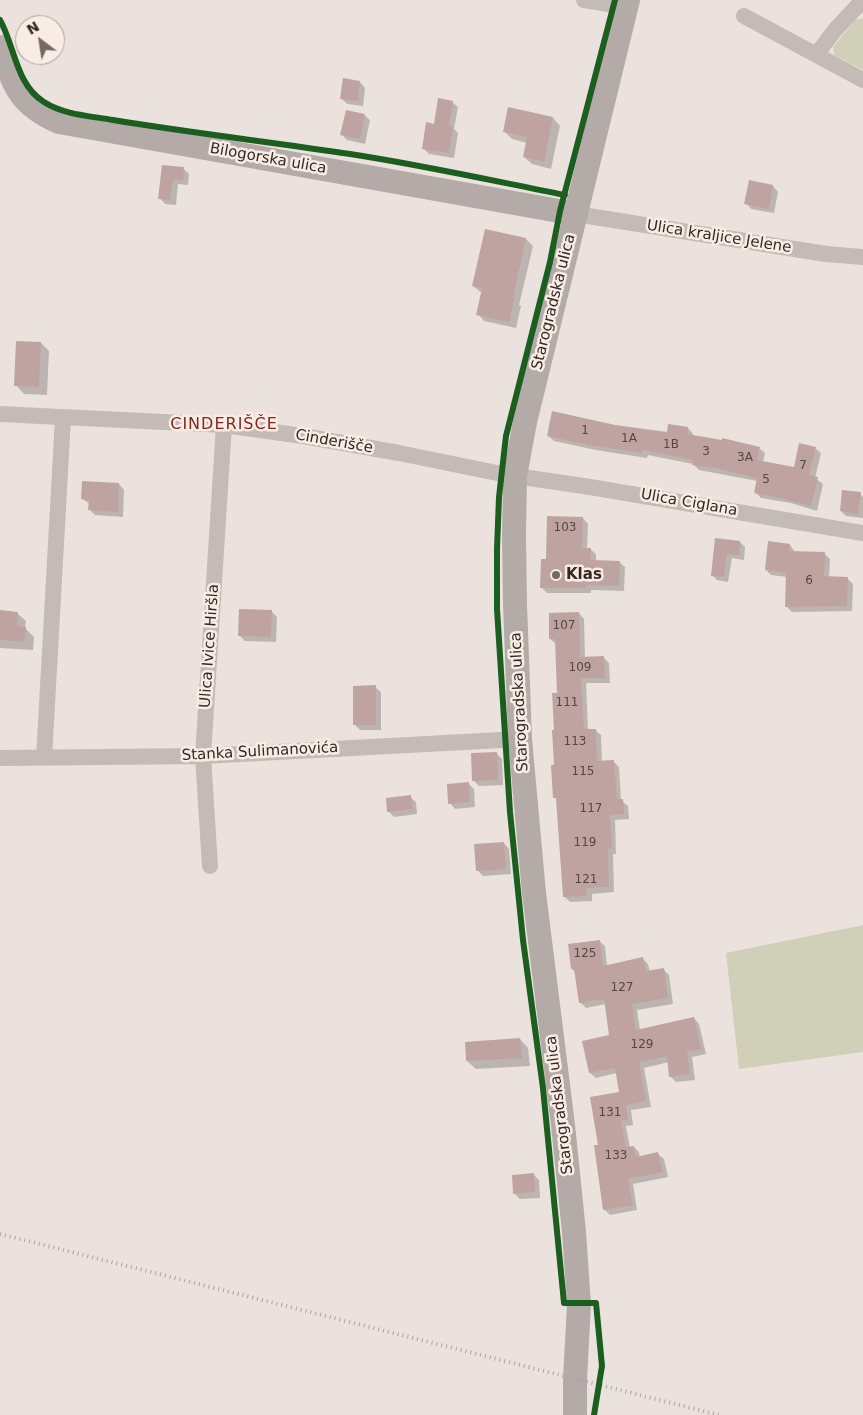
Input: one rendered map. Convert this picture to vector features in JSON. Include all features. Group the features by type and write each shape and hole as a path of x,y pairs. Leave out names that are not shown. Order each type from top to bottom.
{"main road":[{"name":"Starogradska ulica","path":"575,1414 574,1379 579,1304 574,1232 563,1125 534,893 520,740 515,604 516,476 525,422 627,4"},
{"name":"Bilogorska ulica","path":"0,47 13,83 22,97 40,113 59,122 576,214"}],"street":[{"path":"584,0 627,4"},
{"path":"816,55 858,3"},
{"path":"744,16 863,80"},
{"name":"Ulica kraljice Jelene","path":"576,214 826,254 863,257"},
{"name":"Cinderišče","path":"0,414 224,425 303,436 516,476"},
{"path":"44,758 63,418"},
{"name":"Ulica Ivice Hiršla","path":"210,866 203,756 224,425"},
{"name":"Ulica Ciglana","path":"516,476 590,486 863,533"},
{"name":"Stanka Sulimanovića","path":"0,758 203,756 520,740"}],"green space":[{"path":"863,19 863,70 834,55 833,47 855,20"},
{"path":"863,925 863,1052 739,1069 726,953"}],"building":[{"path":"343,78 360,81 358,101 340,99"},
{"path":"438,98 453,101 449,126 453,126 449,153 422,149 426,122 434,124"},
{"path":"508,107 553,117 544,162 523,157 527,137 503,132"},
{"path":"346,110 365,114 360,139 340,135"},
{"path":"162,165 184,167 183,180 173,179 170,200 158,199"},
{"path":"749,180 773,185 769,209 744,204"},
{"path":"485,229 526,238 509,322 476,315 482,288 472,286"},
{"path":"16,341 41,342 39,387 14,386"},
{"path":"552,411 615,425 667,432 668,424 688,427 687,434 722,440 722,438 760,447 757,460 794,467 799,443 816,447 809,475 818,477 811,506 754,493 757,478 715,468 692,465 693,460 643,450 642,453 589,445 547,436"},
{"path":"82,481 119,483 118,512 88,510 89,500 81,499"},
{"path":"842,490 861,492 858,514 840,511"},
{"path":"547,516 583,517 582,548 591,548 591,560 620,561 619,586 586,585 586,588 540,588 541,559 546,559"},
{"path":"715,538 740,541 739,555 727,554 724,577 711,576"},
{"path":"768,541 790,544 789,551 825,552 824,576 848,577 847,606 785,607 786,573 765,570"},
{"path":"239,609 272,610 271,637 238,636"},
{"path":"0,610 18,612 17,626 26,627 25,642 0,640"},
{"path":"579,612 580,657 604,656 605,678 581,678 584,729 596,729 597,761 614,760 617,799 623,799 624,814 610,815 612,848 608,849 609,887 587,888 587,896 563,897 556,798 553,798 551,765 554,765 552,693 557,693 555,639 549,639 549,613"},
{"path":"376,685 376,725 353,725 353,686"},
{"path":"497,752 498,780 472,781 471,753"},
{"path":"469,782 470,802 448,804 447,784"},
{"path":"411,795 413,809 387,812 386,798"},
{"path":"504,842 506,869 476,871 474,844"},
{"path":"600,940 603,966 643,957 646,971 664,968 668,998 632,1004 636,1030 694,1017 701,1049 687,1052 690,1074 669,1077 667,1056 639,1062 646,1101 626,1105 628,1120 621,1121 626,1147 634,1146 636,1157 658,1152 663,1172 628,1179 633,1205 603,1210 594,1145 598,1145 590,1097 619,1092 615,1068 589,1073 582,1041 609,1035 604,999 579,1003 574,969 571,969 568,944"},
{"path":"520,1038 522,1058 466,1061 465,1042"},
{"path":"534,1173 535,1192 513,1194 512,1175"}],"railway":[{"path":"0,1234 719,1415"}],"cycle path":[{"path":"594,1415 602,1366 596,1303 564,1303 543,1088 523,940 510,812 497,609 497,549 499,497 506,436 550,262 560,211 615,0"},
{"path":"0,20 27,86 44,102 60,110 143,125 377,158 565,195"}],"place":[{"name":"Klas","path":"556,575"}],"district":[{"name":"CINDERIŠČE","path":"224,425"}]}
